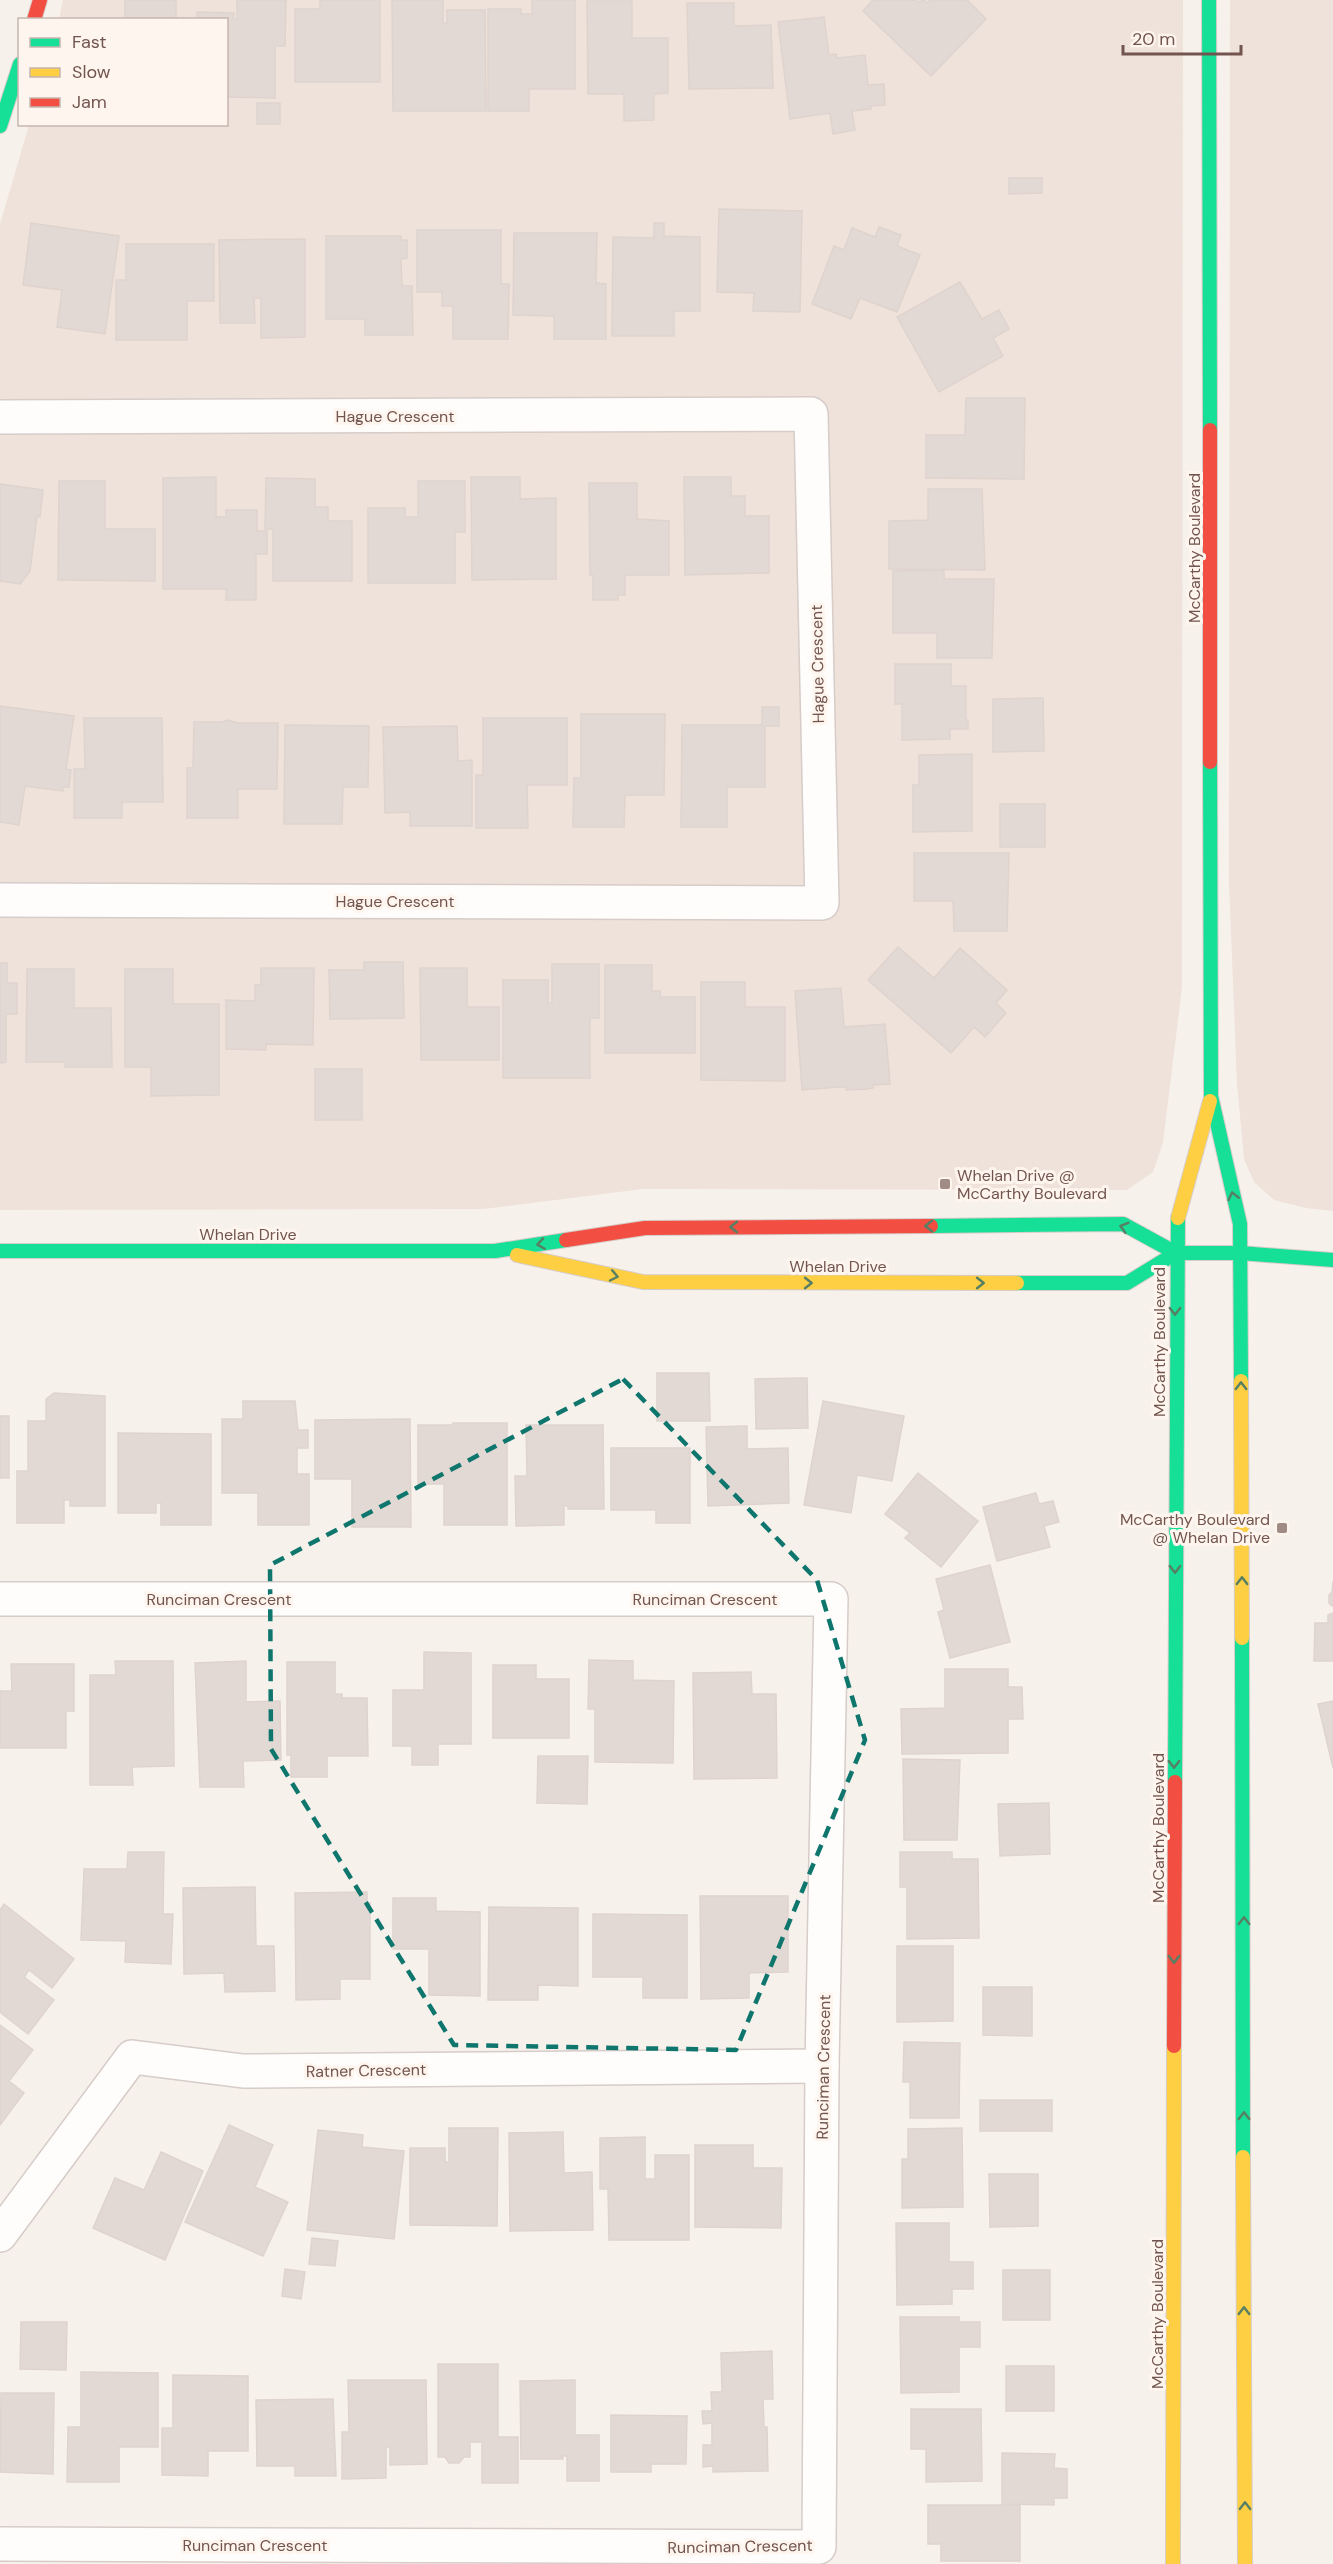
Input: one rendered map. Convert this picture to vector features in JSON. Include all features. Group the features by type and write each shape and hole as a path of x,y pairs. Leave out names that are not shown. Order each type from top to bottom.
{"main road":[{"path":"34,18 40,0"},
{"name":"McCarthy Boulevard","path":"1209,0 1211,1096 1240,1224 1245,2564"},
{"path":"0,126 18,70"},
{"name":"McCarthy Boulevard","path":"1173,2564 1176,1224 1211,1096"},
{"name":"Whelan Drive","path":"0,1251 495,1251 645,1228 1123,1224 1176,1253 1240,1253 1333,1260"},
{"name":"Whelan Drive","path":"495,1251 643,1282 847,1283 1127,1283 1176,1253"}],"street":[{"name":"Hague Crescent","path":"0,417 811,414 822,903 0,900"},
{"name":"Runciman Crescent","path":"0,1599 831,1599 822,2066 819,2547 0,2544"},
{"name":"Ratner Crescent","path":"0,2235 132,2057 243,2071 822,2066"}],"highlighted area":[{"path":"623,1379 817,1580 865,1740 736,2050 454,2045 271,1749 270,1565"}],"shaded area":[{"path":"63,0 1183,0 1182,987 1163,1143 1153,1172 1127,1190 643,1189 484,1209 0,1210 0,224 29,126 228,126 228,18 59,18"},
{"path":"1230,0 1333,0 1333,1211 1306,1208 1274,1200 1254,1182 1244,1159 1237,1084 1229,883"}],"building":[{"path":"125,0 176,0 176,18 125,18"},
{"path":"237,0 286,0 285,46 275,46 275,98 228,97 228,18 197,18 197,12 234,13 233,19 237,19"},
{"path":"320,0 380,0 380,82 295,82 295,9 320,9"},
{"path":"392,0 443,0 443,24 447,23 447,10 485,10 486,111 393,111"},
{"path":"532,0 575,0 575,89 529,89 529,111 488,111 488,9 521,9 521,14 532,14"},
{"path":"873,0 915,0 918,2 924,0 927,3 930,0 967,0 986,19 931,76 863,11"},
{"path":"587,1 632,1 632,38 668,38 668,93 654,94 654,120 624,121 624,94 588,94"},
{"path":"687,3 734,3 734,26 771,25 773,88 689,89"},
{"path":"824,17 829,55 836,54 837,58 865,55 868,85 884,84 885,105 852,111 855,130 833,134 830,113 790,119 778,22"},
{"path":"257,103 280,103 280,124 257,124"},
{"path":"1009,178 1042,178 1042,193 1009,194"},
{"path":"719,209 802,211 800,312 753,311 754,293 717,292"},
{"path":"31,223 119,236 105,334 57,327 62,290 23,285"},
{"path":"654,223 664,223 664,236 700,237 700,311 674,311 674,336 612,336 613,237 654,238"},
{"path":"879,227 901,235 897,246 920,255 897,312 860,298 851,319 812,304 834,246 844,250 852,228 875,237"},
{"path":"417,230 501,230 501,284 509,284 508,339 453,339 453,306 442,306 442,292 417,292"},
{"path":"514,233 597,233 596,283 606,284 606,339 554,339 554,316 513,315"},
{"path":"326,236 401,236 401,240 407,240 407,258 401,259 402,286 412,286 413,335 365,335 365,319 326,319"},
{"path":"305,239 305,337 261,338 261,298 254,298 255,323 220,323 219,240"},
{"path":"126,244 214,244 214,301 187,301 187,340 116,340 116,280 126,280"},
{"path":"960,282 982,319 999,310 1009,329 993,338 1003,356 939,392 897,317"},
{"path":"966,398 1025,398 1024,479 926,478 926,435 965,435"},
{"path":"216,477 216,517 226,517 226,510 257,510 257,531 267,531 267,554 256,554 256,600 226,600 226,589 163,589 163,478"},
{"path":"471,477 520,477 520,499 556,498 556,579 472,580"},
{"path":"684,477 731,477 731,496 745,496 745,516 769,516 769,573 685,575"},
{"path":"266,478 315,479 315,507 328,507 328,521 352,521 352,581 273,581 273,529 265,529"},
{"path":"59,481 105,481 105,529 155,529 155,581 58,580"},
{"path":"418,481 465,481 465,532 455,532 455,583 368,583 368,508 405,508 405,517 418,517"},
{"path":"589,483 637,483 637,519 669,521 669,575 625,575 625,595 618,595 618,600 593,600 593,575 590,575"},
{"path":"0,484 43,490 40,517 37,516 30,571 20,584 0,581"},
{"path":"928,489 982,489 985,570 889,569 889,521 928,520"},
{"path":"944,570 944,579 994,579 992,658 937,658 937,633 893,633 893,571"},
{"path":"895,664 951,664 951,686 966,686 968,729 950,729 950,739 902,740 902,704 895,704"},
{"path":"1043,698 1044,751 993,752 993,699"},
{"path":"0,706 74,716 66,769 71,770 69,787 63,787 63,791 25,786 19,825 0,822"},
{"path":"762,707 779,707 779,726 765,726 765,787 727,787 727,827 681,827 682,725 762,725"},
{"path":"581,714 665,714 664,795 625,795 624,827 573,827 574,778 581,778"},
{"path":"84,718 162,718 163,802 122,802 122,818 74,818 74,769 85,769"},
{"path":"483,718 567,718 567,785 527,785 528,828 476,828 476,775 483,775"},
{"path":"227,720 238,723 278,723 277,789 238,789 238,818 187,818 187,768 193,768 194,722"},
{"path":"285,725 369,726 368,787 343,787 342,824 284,824"},
{"path":"457,726 458,761 472,760 472,826 410,826 410,812 385,813 383,727"},
{"path":"972,754 972,831 913,832 913,785 919,785 919,755"},
{"path":"1000,804 1045,804 1045,847 1000,847"},
{"path":"914,853 1009,853 1007,931 954,931 953,901 914,901"},
{"path":"898,947 934,978 960,948 1007,990 996,1003 1006,1013 985,1037 974,1027 951,1053 868,980"},
{"path":"364,962 403,962 404,1018 330,1019 329,970 364,970"},
{"path":"0,963 7,963 7,983 17,983 17,1014 6,1014 6,1062 0,1063"},
{"path":"552,964 599,964 599,1018 590,1018 590,1078 503,1078 503,980 548,980 548,1003 552,1003"},
{"path":"605,965 652,965 652,991 660,991 660,997 695,997 695,1053 605,1053"},
{"path":"261,968 314,968 313,1045 266,1044 266,1050 226,1049 226,1000 255,1001 255,985 261,985"},
{"path":"420,968 467,968 467,1007 499,1007 499,1060 421,1060"},
{"path":"27,969 74,969 74,1008 111,1008 112,1067 65,1067 66,1062 26,1062"},
{"path":"125,969 173,969 173,1004 219,1004 219,1095 151,1096 151,1067 125,1067"},
{"path":"701,982 745,982 745,1007 785,1007 785,1081 701,1080"},
{"path":"841,988 844,1027 885,1024 890,1084 873,1085 873,1088 868,1089 846,1090 846,1087 839,1087 802,1090 795,991"},
{"path":"315,1069 362,1069 362,1120 315,1120"},
{"path":"657,1373 709,1373 710,1421 657,1421"},
{"path":"807,1378 808,1428 756,1429 755,1379"},
{"path":"54,1393 105,1396 105,1506 70,1506 70,1500 64,1500 64,1523 17,1523 17,1471 28,1471 28,1421 46,1421 46,1399"},
{"path":"243,1401 295,1401 298,1430 308,1430 308,1448 297,1448 297,1474 309,1474 309,1525 258,1525 258,1493 222,1493 222,1419 243,1419"},
{"path":"823,1401 904,1416 892,1481 857,1475 851,1513 804,1505"},
{"path":"0,1416 9,1416 9,1478 0,1478"},
{"path":"410,1419 411,1527 352,1527 352,1479 315,1479 315,1420"},
{"path":"453,1423 507,1423 507,1525 444,1525 444,1484 418,1484 418,1425 453,1425"},
{"path":"526,1425 603,1425 604,1509 568,1509 568,1506 564,1506 564,1525 516,1526 515,1476 527,1476"},
{"path":"747,1426 747,1449 788,1448 789,1503 708,1506 706,1427"},
{"path":"118,1433 211,1434 211,1525 161,1525 161,1503 156,1503 156,1513 118,1513"},
{"path":"611,1448 690,1448 690,1523 656,1523 656,1510 611,1510"},
{"path":"918,1473 978,1521 941,1567 905,1538 910,1533 885,1514"},
{"path":"1036,1493 1039,1504 1053,1501 1059,1522 1044,1526 1050,1547 997,1561 983,1507"},
{"path":"990,1565 1010,1642 950,1658 938,1612 944,1610 936,1579"},
{"path":"1333,1581 1332,1606 1329,1603 1329,1595 1332,1592"},
{"path":"1333,1613 1333,1661 1314,1661 1315,1623 1328,1623 1328,1615"},
{"path":"424,1652 471,1653 471,1744 438,1744 438,1765 412,1765 412,1746 393,1746 393,1690 424,1690"},
{"path":"589,1660 633,1661 633,1680 674,1681 673,1763 595,1762 595,1709 588,1709"},
{"path":"115,1661 173,1661 174,1766 132,1767 133,1785 90,1785 90,1675 116,1675"},
{"path":"246,1661 246,1702 280,1701 281,1760 243,1761 244,1787 200,1787 195,1663"},
{"path":"287,1662 335,1662 335,1694 342,1694 342,1698 367,1698 368,1756 327,1756 327,1777 291,1777 291,1755 287,1755"},
{"path":"11,1664 74,1664 74,1711 66,1711 66,1748 0,1748 0,1691 12,1691"},
{"path":"493,1665 536,1665 536,1679 569,1679 569,1738 493,1738"},
{"path":"945,1669 1008,1669 1008,1687 1022,1687 1023,1719 1008,1719 1008,1753 902,1754 901,1709 945,1708"},
{"path":"751,1672 752,1694 776,1694 777,1778 694,1779 693,1673"},
{"path":"1333,1701 1333,1768 1318,1704"},
{"path":"538,1756 588,1756 587,1804 537,1803"},
{"path":"903,1759 960,1760 957,1840 904,1840"},
{"path":"1049,1803 1050,1854 1000,1856 998,1804"},
{"path":"128,1852 164,1852 163,1914 173,1914 171,1964 125,1962 126,1941 81,1940 84,1869 127,1869"},
{"path":"900,1852 952,1852 952,1859 978,1859 979,1938 907,1939 907,1887 900,1887"},
{"path":"255,1887 256,1946 274,1946 275,1991 225,1992 224,1973 184,1974 183,1888"},
{"path":"367,1892 367,1904 370,1903 370,1979 340,1979 340,1999 296,2000 295,1893"},
{"path":"700,1896 788,1896 788,1972 749,1973 749,1998 701,1999"},
{"path":"393,1898 436,1898 436,1911 480,1912 480,1996 429,1995 429,1949 393,1949"},
{"path":"4,1904 74,1959 52,1988 29,1970 24,1977 54,2000 28,2034 0,2012 0,1910"},
{"path":"489,1907 578,1908 578,1986 538,1985 538,2000 488,2000"},
{"path":"593,1914 687,1915 687,1998 643,1998 643,1977 593,1977"},
{"path":"897,1946 953,1946 953,2021 897,2022"},
{"path":"983,1987 1032,1987 1032,2036 983,2035"},
{"path":"0,2025 33,2050 9,2081 24,2093 0,2125"},
{"path":"904,2042 960,2043 959,2118 910,2118 910,2082 903,2082"},
{"path":"980,2100 1052,2100 1052,2131 980,2131"},
{"path":"229,2125 273,2145 255,2187 288,2202 263,2256 185,2222"},
{"path":"449,2128 498,2128 497,2226 410,2225 410,2148 445,2148 445,2162 449,2162"},
{"path":"962,2128 963,2207 902,2208 902,2159 908,2159 908,2129"},
{"path":"318,2130 363,2135 362,2147 404,2151 394,2239 307,2230"},
{"path":"563,2132 564,2173 592,2172 593,2230 510,2231 509,2133"},
{"path":"645,2137 645,2179 655,2179 655,2155 689,2155 689,2240 609,2240 608,2189 600,2189 600,2138"},
{"path":"695,2145 753,2145 753,2168 782,2168 781,2228 695,2227"},
{"path":"161,2152 203,2171 165,2260 93,2228 115,2178 144,2190"},
{"path":"989,2174 1038,2174 1038,2226 990,2227"},
{"path":"896,2223 949,2223 949,2262 973,2262 973,2289 952,2289 952,2304 897,2305"},
{"path":"312,2238 338,2241 335,2266 309,2264"},
{"path":"285,2269 305,2272 301,2299 282,2296"},
{"path":"1003,2270 1050,2270 1050,2320 1003,2320"},
{"path":"900,2317 959,2317 959,2322 980,2322 980,2347 959,2347 959,2392 901,2393"},
{"path":"21,2322 67,2322 66,2370 20,2369"},
{"path":"772,2351 773,2399 763,2399 764,2427 767,2427 768,2471 713,2472 713,2466 703,2467 703,2445 712,2445 712,2423 703,2424 702,2411 712,2411 711,2392 722,2392 721,2353"},
{"path":"438,2364 498,2364 498,2437 518,2437 518,2483 482,2483 482,2442 470,2442 470,2457 464,2457 459,2463 449,2463 445,2457 438,2457"},
{"path":"1006,2366 1054,2366 1054,2411 1006,2411"},
{"path":"81,2372 158,2373 158,2447 119,2447 119,2482 67,2482 68,2427 81,2427"},
{"path":"173,2375 248,2376 248,2451 208,2451 208,2476 162,2475 162,2428 173,2428"},
{"path":"348,2380 426,2380 427,2464 390,2465 390,2447 386,2447 386,2478 342,2479 342,2432 349,2432"},
{"path":"575,2380 575,2435 599,2435 599,2481 567,2481 567,2456 562,2456 563,2459 521,2459 520,2381"},
{"path":"1,2393 54,2393 53,2474 0,2472"},
{"path":"333,2399 336,2476 295,2476 295,2466 257,2466 256,2400"},
{"path":"911,2409 981,2409 982,2481 926,2482 926,2449 911,2449"},
{"path":"611,2415 687,2416 686,2464 651,2464 651,2472 611,2472"},
{"path":"1002,2453 1055,2454 1054,2468 1067,2469 1067,2498 1054,2498 1054,2505 1002,2504"},
{"path":"928,2505 1020,2505 1020,2561 941,2561 941,2544 928,2544"}],"traffic: fast":[{"path":"1209,0 1210,430"},
{"path":"0,126 18,70"},
{"path":"1210,762 1211,1096 1240,1224 1241,1381"},
{"path":"1175,1782 1178,1218"},
{"path":"931,1226 1123,1224 1176,1253 1240,1253 1333,1260"},
{"path":"0,1251 495,1251 566,1240"},
{"path":"1017,1283 1127,1283 1176,1253"},
{"path":"1242,1638 1243,2157"}],"traffic: slow":[{"path":"1178,1218 1210,1101"},
{"path":"517,1255 643,1282 1017,1283"},
{"path":"1241,1381 1242,1638"},
{"path":"1173,2564 1174,2046"},
{"path":"1243,2157 1245,2564"}],"traffic: jam":[{"path":"35,18 40,0"},
{"path":"1210,430 1210,762"},
{"path":"566,1240 645,1228 931,1226"},
{"path":"1174,2046 1175,1782"}],"place":[{"name":"Whelan Drive @ McCarthy Boulevard","path":"945,1184"},
{"name":"McCarthy Boulevard @ Whelan Drive","path":"1282,1528"}]}
